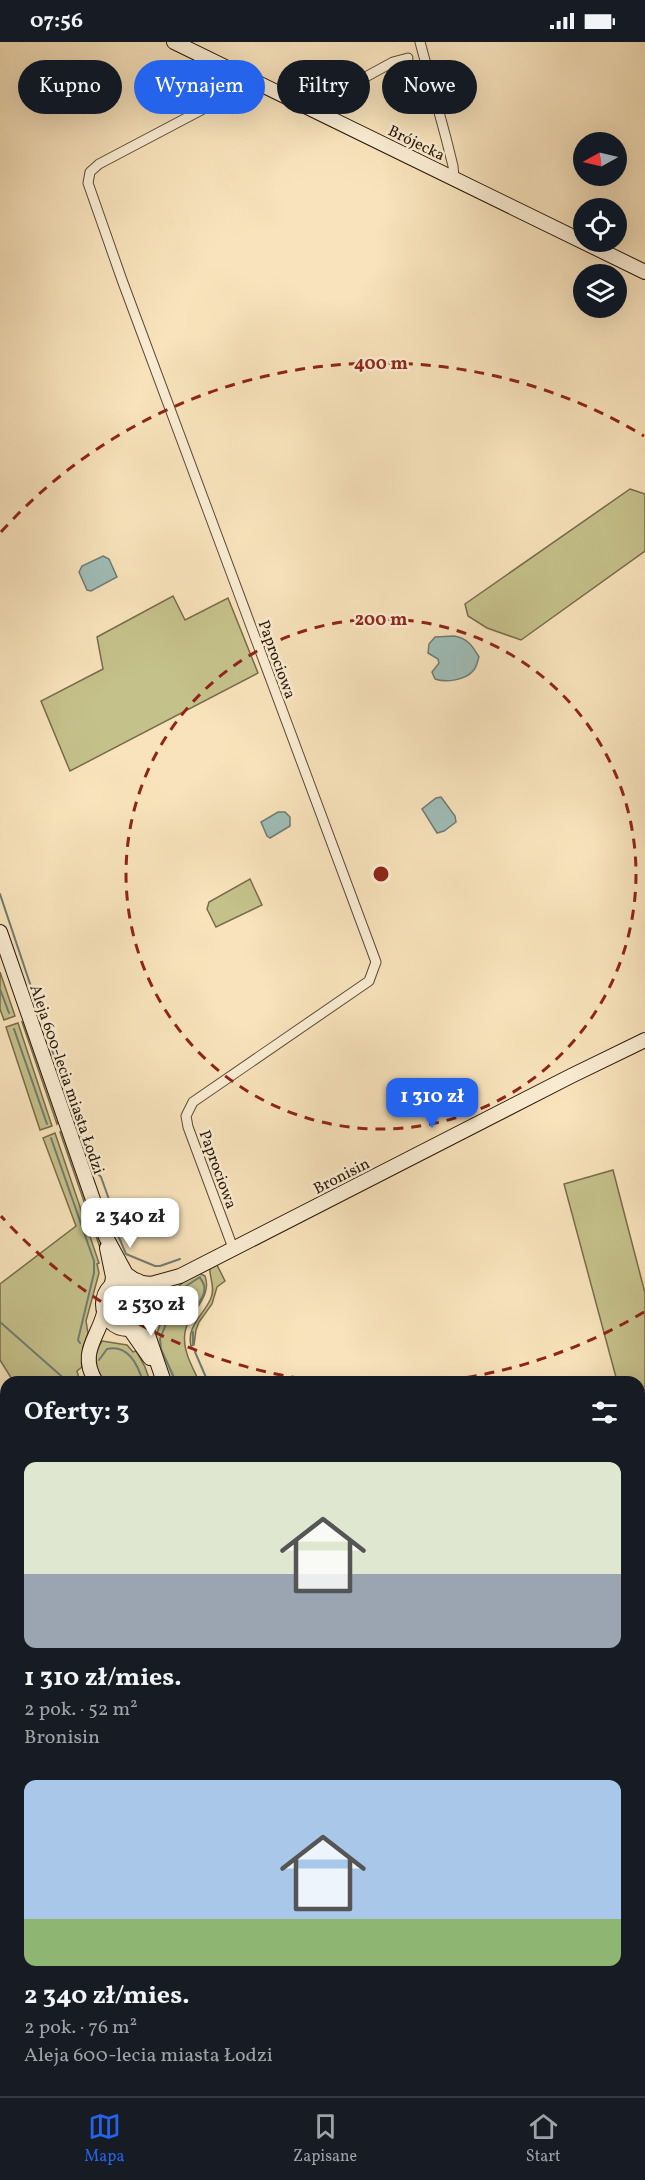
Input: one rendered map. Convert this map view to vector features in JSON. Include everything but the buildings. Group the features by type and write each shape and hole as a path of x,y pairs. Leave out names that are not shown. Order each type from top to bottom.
{"street":[{"name":"Brójecka","path":"174,42 212,60"},
{"path":"420,42 451,157 454,178"},
{"path":"370,75 393,62 408,58"},
{"name":"Paprociowa","path":"194,114 99,164 90,172 88,183 126,291 376,962 369,981 193,1102 186,1116 188,1127 233,1248"},
{"name":"Brójecka","path":"321,114 645,272"},
{"name":"Aleja 600-lecia miasta Łodzi","path":"0,932 106,1238 113,1277 112,1284"},
{"name":"Bronisin","path":"137,1281 152,1284 180,1276 645,1040"},
{"name":"Aleja 600-lecia miasta Łodzi","path":"106,1238 126,1274 137,1281"},
{"name":"Bronisin","path":"153,1302 180,1276"},
{"path":"90,1351 104,1336 124,1328 136,1327 146,1320 152,1310 153,1302 149,1291 137,1281 126,1279 112,1284 105,1294 104,1313 92,1339 90,1351 90,1366 94,1376"},
{"path":"104,1313 112,1323 124,1328 161,1375"},
{"path":"146,1320 161,1375"}],"shaded area":[{"path":"630,489 645,494 645,551 521,640 487,628 468,616 465,604"},
{"path":"173,596 185,620 228,598 258,673 70,771 41,701 103,669 97,637"},
{"path":"250,879 262,905 216,927 207,909 209,902"},
{"path":"0,972 15,1016 4,1020 0,1009"},
{"path":"22,1022 25,1023 59,1121 57,1124"},
{"path":"18,1023 52,1126 40,1130 6,1027"},
{"path":"60,1132 63,1132 104,1252 105,1262"},
{"path":"55,1133 99,1263 97,1264 99,1273 86,1321 88,1333 83,1347 82,1367 77,1371 78,1376 10,1376 0,1360 0,1284 76,1226 43,1138"},
{"path":"613,1170 645,1293 645,1376 616,1376 564,1184"},
{"path":"215,1261 225,1281 217,1287 212,1304 199,1322 194,1345 191,1346 193,1327 211,1298 210,1264"},
{"path":"199,1273 205,1276 207,1284 203,1298 187,1325 184,1339 188,1358 197,1376 169,1376 155,1338 170,1299 176,1295 179,1286 188,1278"},
{"path":"131,1284 140,1288 146,1297 142,1302 147,1305 140,1316 125,1321 114,1315 110,1309 114,1305 109,1301 117,1288"},
{"path":"102,1341 127,1345 133,1352 136,1351 148,1376 101,1376 96,1361 97,1351"}],"water":[{"path":"103,556 109,559 117,577 91,591 87,590 79,572 82,566"},
{"path":"454,636 466,640 474,649 479,657 476,666 470,674 460,679 444,681 435,679 432,672 439,663 438,659 428,653 429,644 435,637"},
{"path":"441,797 455,816 456,822 437,833 422,809 436,798"},
{"path":"278,812 285,812 290,817 290,826 270,838 261,822"}],"waterway":[{"path":"0,894 85,1148 96,1172 101,1177 126,1254 155,1266 180,1259"},
{"path":"0,989 9,1013"},
{"path":"14,1029 47,1124"},
{"path":"51,1138 94,1261 94,1273 78,1340 80,1343"},
{"path":"173,1376 161,1349 160,1339 174,1304 182,1295 183,1288 200,1277"},
{"path":"189,1317 204,1293 200,1278"},
{"path":"0,1322 61,1376"},
{"path":"193,1332 193,1345"},
{"path":"99,1360 107,1349 121,1350 131,1357 141,1376"},
{"path":"195,1352 205,1376"}]}
